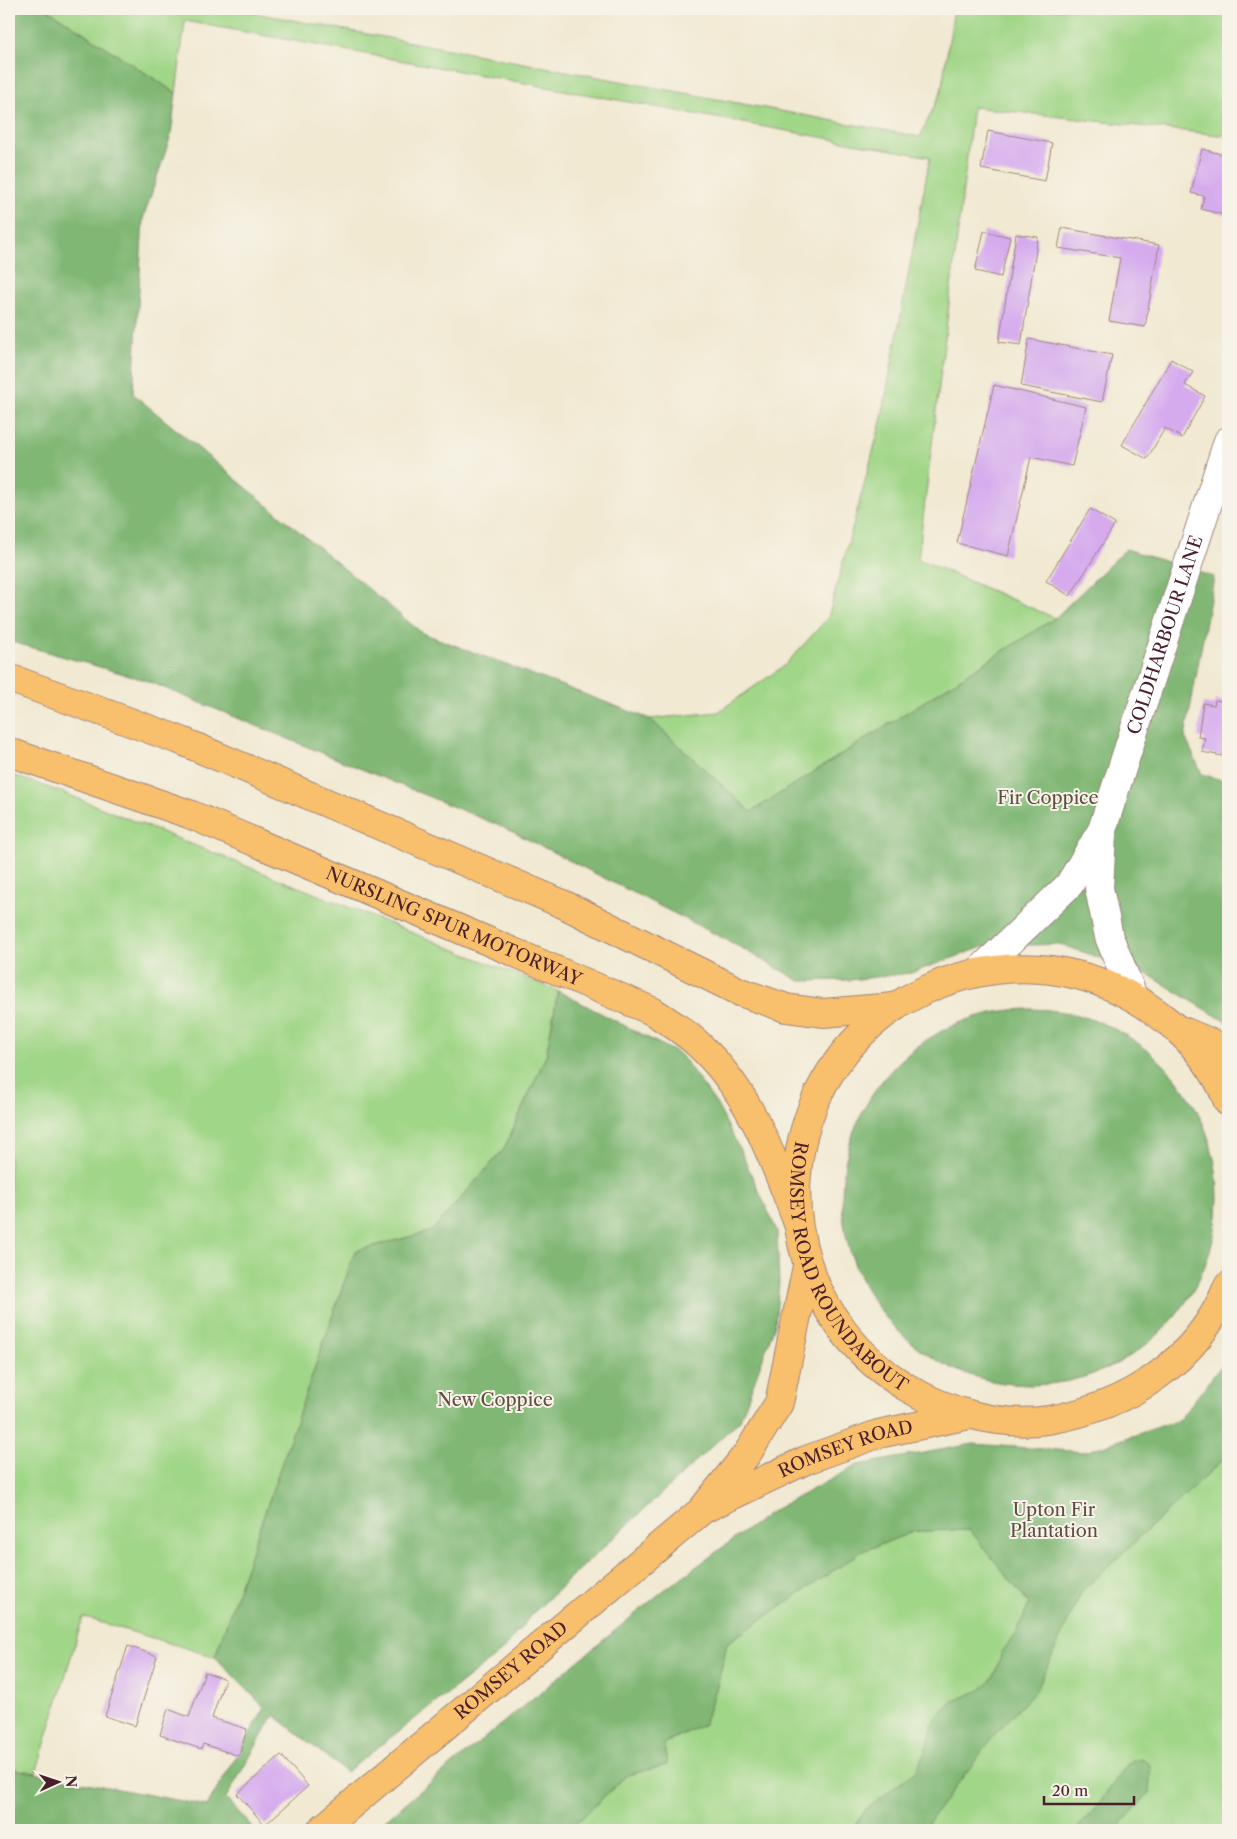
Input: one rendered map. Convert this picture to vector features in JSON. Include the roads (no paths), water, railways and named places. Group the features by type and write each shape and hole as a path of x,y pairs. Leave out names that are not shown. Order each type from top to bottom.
{"main road":[{"path":"9,678 182,741 456,858 565,905 740,992 786,1008 823,1013 894,1007"},
{"name":"NURSLING SPUR MOTORWAY","path":"9,752 189,814 652,1011 683,1031 698,1044 714,1060 743,1097 767,1142 797,1221"},
{"name":"ROMSEY ROAD ROUNDABOUT","path":"1226,1294 1203,1332 1177,1360 1148,1383 1116,1401 1080,1414 1043,1420 1006,1421 969,1415 926,1399 886,1376 853,1345 826,1308 807,1266 797,1221 796,1180 802,1140 816,1101 836,1064 862,1033 894,1007 920,991 948,979 978,972 1018,967 1058,970 1096,980 1133,996 1175,1027 1203,1058 1228,1102"},
{"path":"1175,1027 1228,1050"},
{"name":"ROMSEY ROAD","path":"321,1830 701,1511 747,1454 779,1403 807,1266"},
{"name":"ROMSEY ROAD","path":"701,1511 806,1460 878,1434 969,1415"}],"street":[{"name":"COLDHARBOUR LANE","path":"978,972 1069,885 1102,830 1228,441"},
{"name":"COLDHARBOUR LANE","path":"1102,830 1099,888 1109,937 1133,996"}],"park label":[{"name":"Fir Coppice","path":"1048,798"},
{"name":"New Coppice","path":"495,1400"},
{"name":"Upton Fir Plantation","path":"1054,1520"}]}
